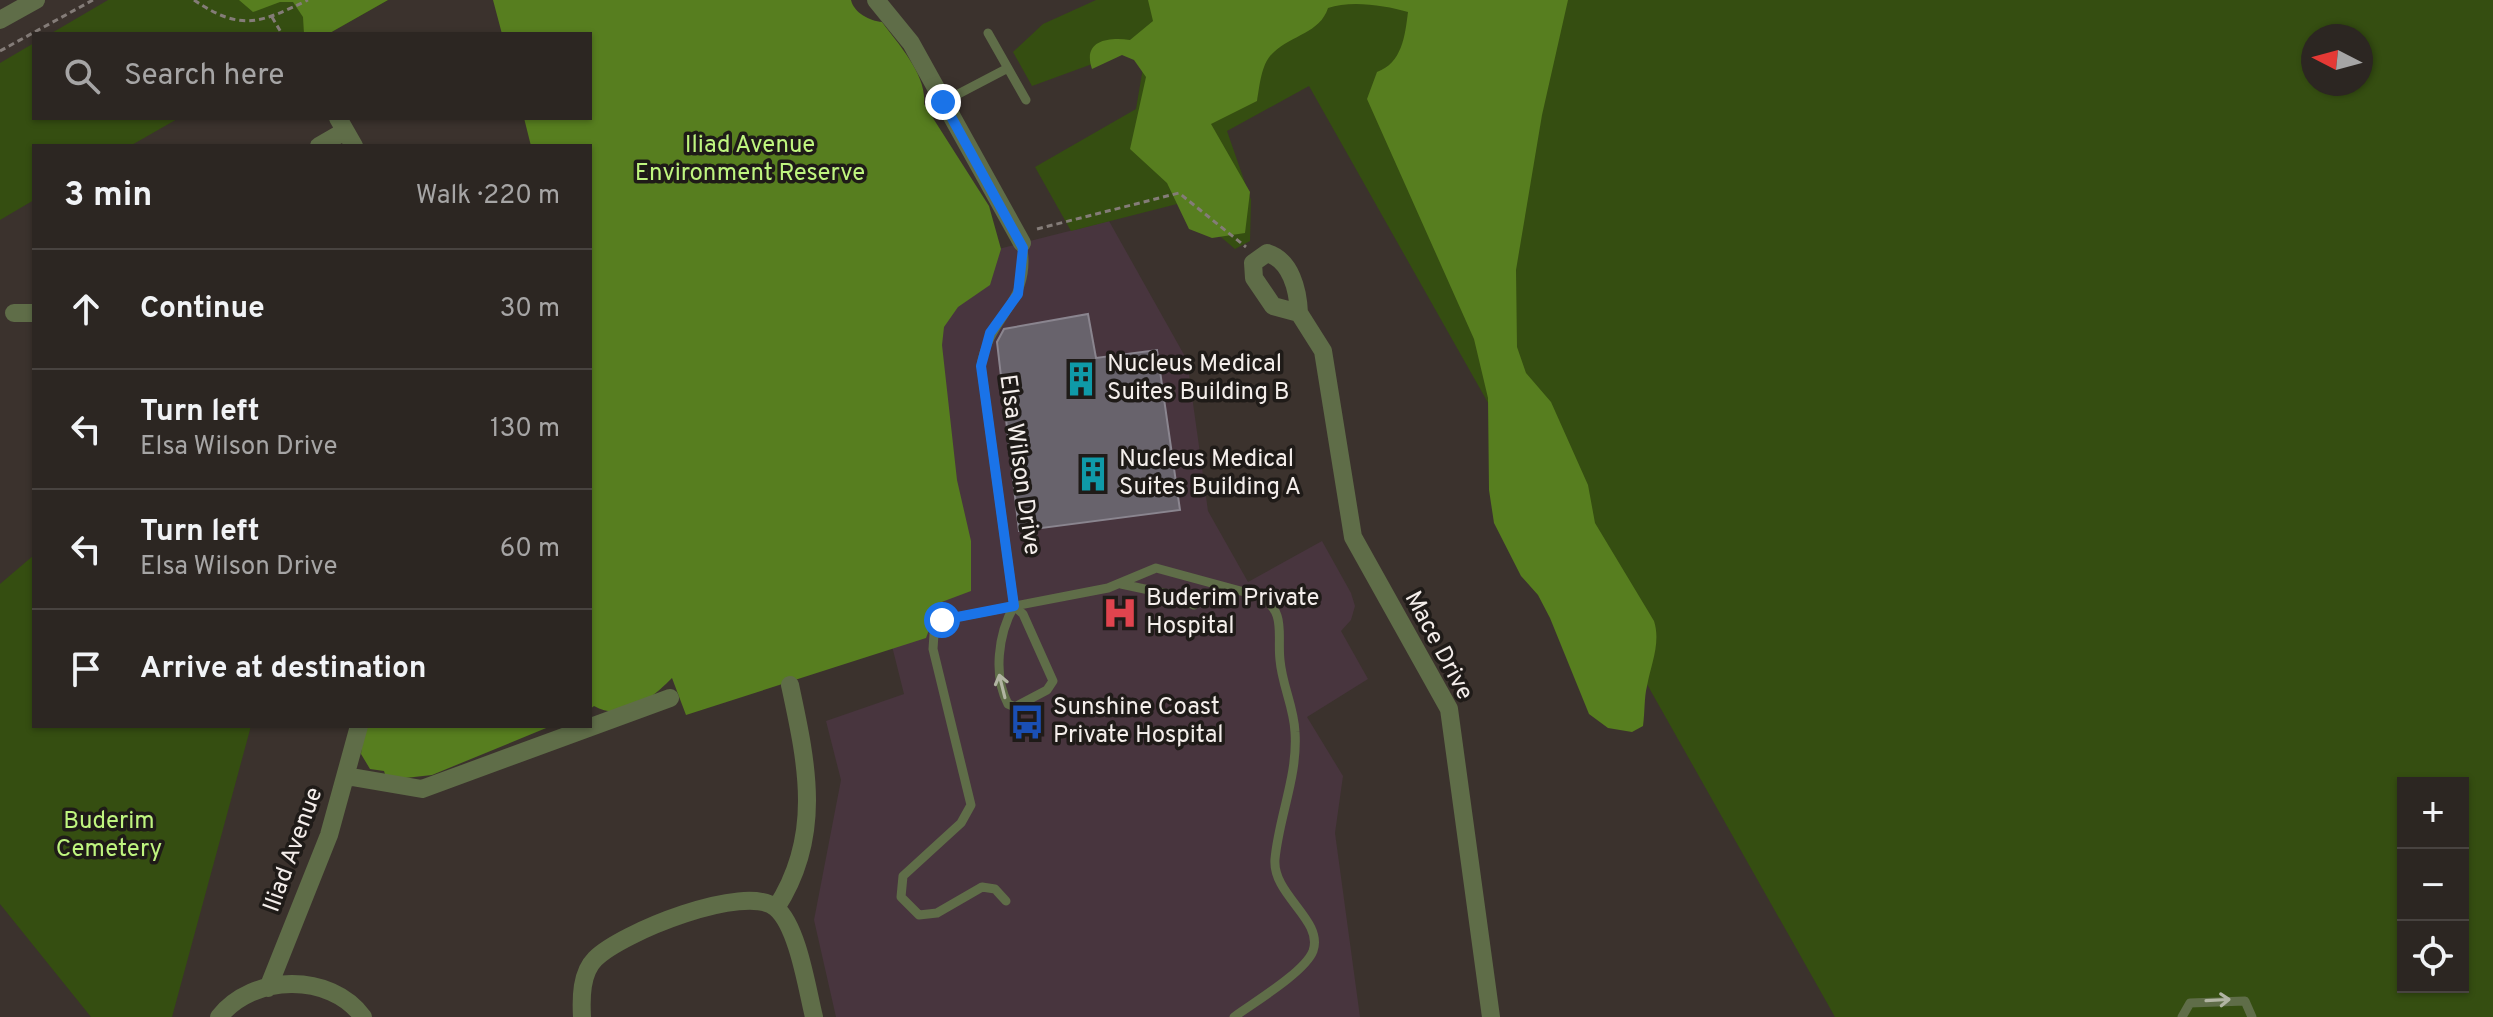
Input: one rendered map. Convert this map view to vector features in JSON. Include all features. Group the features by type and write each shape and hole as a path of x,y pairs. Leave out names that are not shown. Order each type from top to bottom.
{"street":[{"path":"0,20 36,0"},
{"path":"876,0 899,25 1020,238"},
{"path":"323,144 346,132"},
{"name":"Mace Drive","path":"1258,257 1267,253 1282,260 1295,285 1299,313 1323,351 1353,537 1449,709 1491,1017"},
{"path":"1258,257 1252,272 1268,301 1282,310 1299,313"},
{"path":"14,313 32,313"},
{"path":"776,908 794,879 809,791 808,766 790,685"},
{"path":"592,727 670,698"},
{"name":"Iliad Avenue","path":"268,988 329,835 358,728"},
{"path":"346,776 422,789 588,728"},
{"path":"582,1017 587,970 593,960 613,945 725,901 751,900 776,908 792,935 814,1017"},
{"path":"219,1017 239,999 292,983 317,986 342,996 363,1017"}],"lane":[{"path":"988,33 1026,100"},
{"path":"943,102 1008,68"},
{"name":"Elsa Wilson Drive","path":"1014,606 1023,614 1053,681 1047,690 1015,707 1008,704 998,681 1007,618 1014,606 981,366 990,333 1018,294 1024,266 1020,238"},
{"path":"1006,901 995,889 982,887 937,913 919,915 904,904 900,890 908,870 961,823 971,805 934,656 937,626 947,618 1121,584 1148,570 1172,570 1259,596 1273,605 1279,619 1280,665 1293,713 1295,744 1291,785 1275,866 1282,888 1309,925 1315,941 1311,955 1302,967 1234,1017"},
{"path":"1121,584 1168,594 1194,605"},
{"path":"2182,1017 2190,1003 2233,999 2245,1001 2252,1017"}],"path":[{"path":"35,32 93,0"},
{"path":"194,0 235,22 272,17 308,0"},
{"path":"272,17 281,32"},
{"path":"0,51 32,33"},
{"path":"1020,238 1179,193 1258,257"}],"shaded area":[{"name":"Buderim Private Hospital","path":"1109,221 1187,360 1208,511 1248,582 1322,541 1351,593 1355,606 1351,620 1341,631 1368,679 1307,717 1343,776 1335,833 1360,1017 836,1017 814,920 841,780 826,721 904,694 892,646 841,289"}],"green space":[{"path":"108,0 388,0 332,32 53,32"},
{"path":"239,0 388,0 332,32 304,32 303,17 293,2 280,2 253,12"},
{"name":"Iliad Avenue Environment Reserve","path":"493,0 851,0 863,16 882,22 904,50 917,71 924,104 989,206 1001,249 990,285 958,307 944,327 942,345 957,480 971,541 971,591 939,603 926,638 686,715 672,678 647,700 627,710 592,708 592,144 530,144 524,120 592,120 592,32 501,32"},
{"path":"1096,0 2493,0 2493,1017 1835,1017 1309,86 1227,131 1251,200 1250,241 1235,249 1181,203 1071,231 1035,167 1136,109 1147,44 1032,86 1013,52 1043,24"},
{"path":"1148,0 1568,0 1542,115 1516,270 1517,347 1526,373 1551,402 1588,485 1595,523 1654,621 1656,645 1646,691 1643,726 1632,732 1608,728 1589,714 1550,618 1538,595 1521,576 1494,523 1489,490 1488,398 1474,339 1367,99 1377,72 1392,62 1401,48 1408,12 1368,4 1328,8 1319,23 1281,46 1266,62 1257,101 1211,124 1250,192 1245,233 1212,238 1189,229 1167,183 1130,149 1146,77 1134,60 1122,55 1092,69 1091,52 1099,42 1130,40 1153,21"},
{"path":"32,44 32,120 176,120 134,144 32,144 32,201 0,220 0,63"},
{"name":"Buderim Cemetery","path":"32,557 32,728 250,728 172,1017 91,1017 0,904 0,584"},
{"path":"364,728 546,728 432,775 387,780 384,771 370,769 361,754"}],"building":[{"path":"1088,314 1096,358 1157,350 1180,510 1019,531 997,342 1004,329"}],"place":[{"name":"Nucleus Medical Suites Building B","path":"1081,379"},
{"name":"Nucleus Medical Suites Building A","path":"1093,474"},
{"name":"Buderim Private Hospital","path":"1120,613"},
{"name":"Sunshine Coast Private Hospital","path":"1027,722"}],"route":[{"path":"942,620 1014,606 981,366 990,333 1018,294 1024,259 1022,243 943,102"}]}
